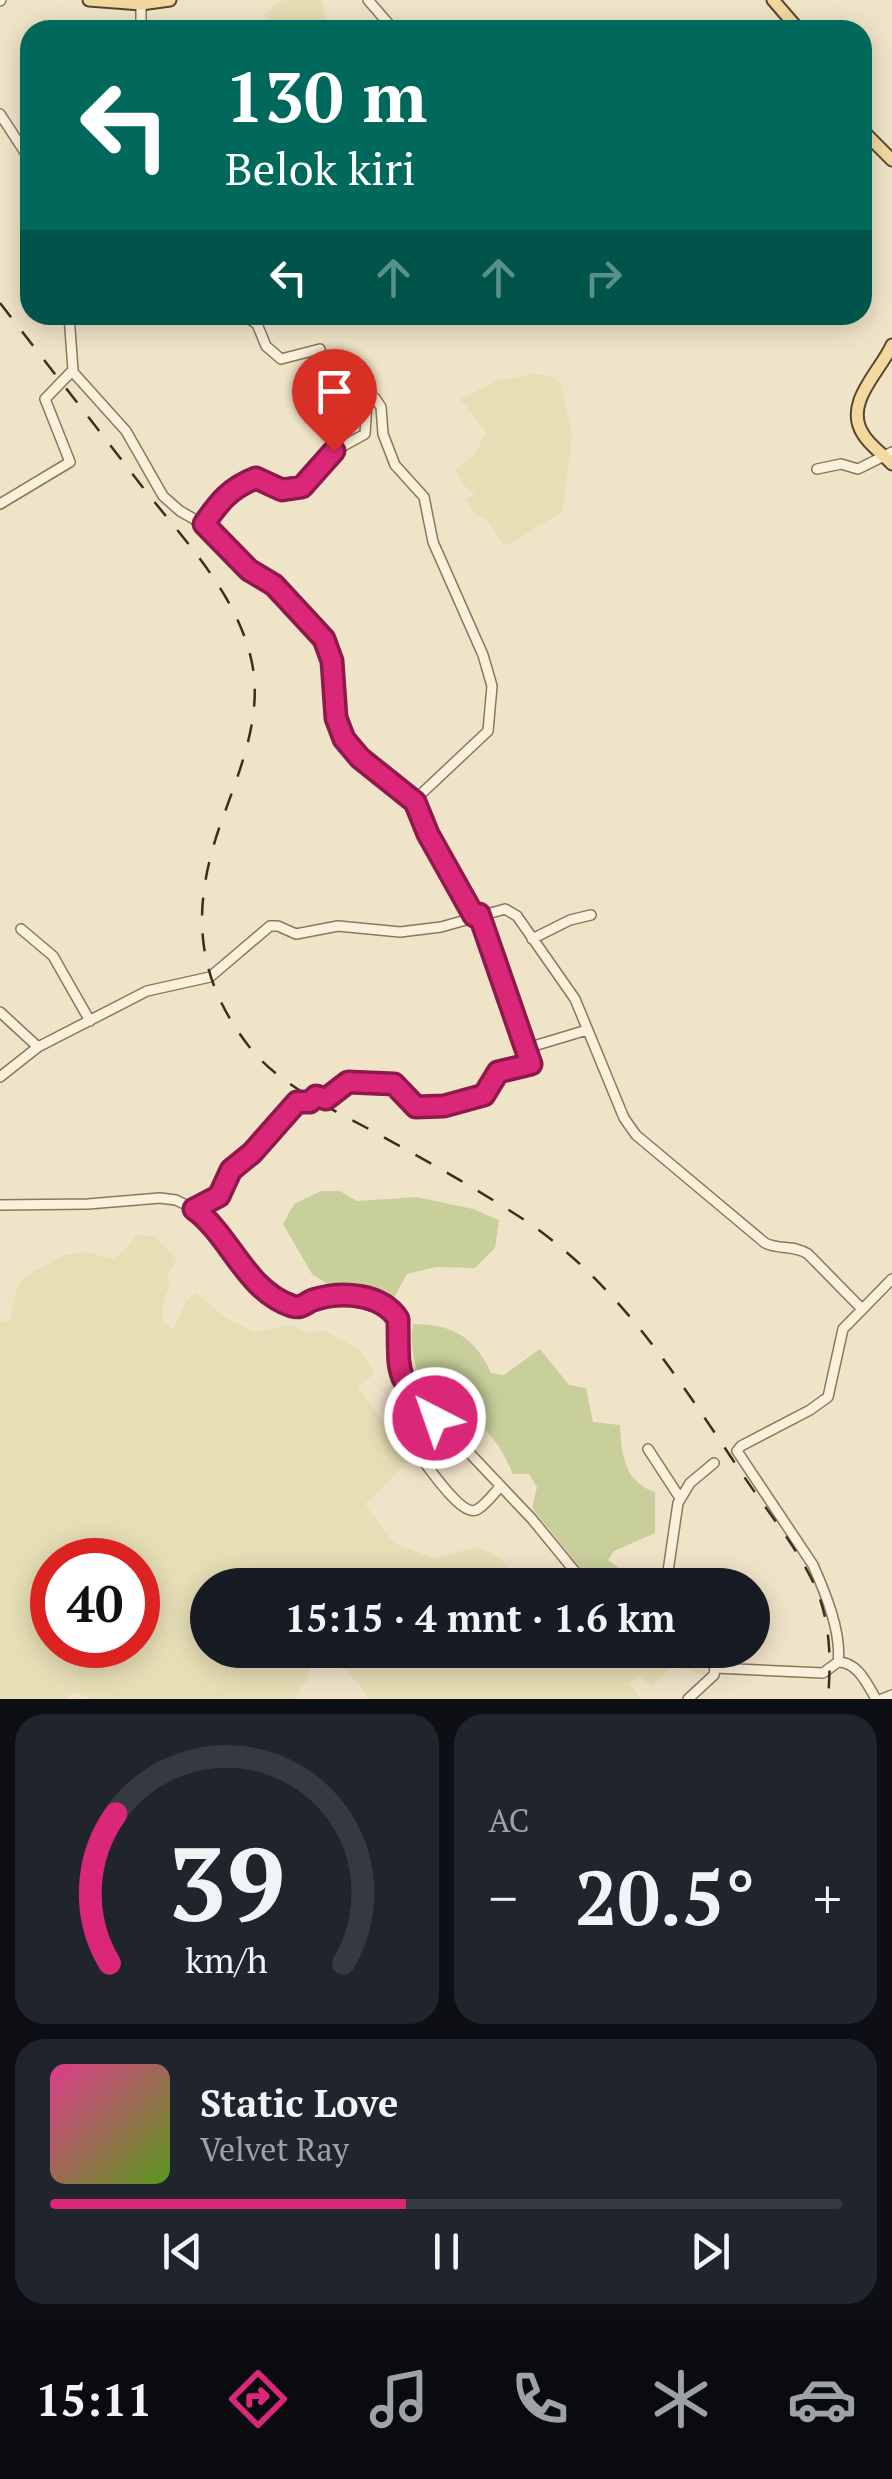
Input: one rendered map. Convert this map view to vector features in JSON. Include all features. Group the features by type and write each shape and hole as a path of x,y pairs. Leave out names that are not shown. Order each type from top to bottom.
{"main road":[{"path":"89,0 141,11 170,0"},
{"path":"773,0 790,20"},
{"path":"872,140 892,160"},
{"path":"890,456 864,435 856,412 861,396 892,345"}],"street":[{"path":"368,0 385,20"},
{"path":"141,11 141,20"},
{"path":"0,114 20,145"},
{"path":"70,325 72,371 126,431 163,496 204,524 249,570 274,585 318,630 329,649 336,718 344,739 360,758 415,802 428,834 477,915 527,1048 530,1066 498,1072 484,1095 444,1106 416,1107 394,1084 348,1082 326,1099 316,1096 310,1102 297,1102 252,1153 231,1170 219,1196 194,1209"},
{"path":"257,325 266,346 281,359 320,348"},
{"path":"0,504 70,462 45,399 72,371"},
{"path":"204,524 227,493 252,479 259,478 286,491 306,484 334,451 365,434 368,402 375,398 380,403 384,434 396,465 424,497 433,542 483,655 492,696 488,731 415,802"},
{"path":"817,469 841,464 858,469 890,456"},
{"path":"0,1077 38,1047 147,991 210,977 270,926 296,934 338,926 400,932 505,909 514,912 574,998 624,1118 636,1135 764,1243 808,1254 861,1308"},
{"path":"532,939 570,920 590,915"},
{"path":"21,929 53,956 90,1022"},
{"path":"0,1012 38,1047"},
{"path":"0,1032 13,1024"},
{"path":"527,1048 587,1030"},
{"path":"0,1205 168,1198 194,1209 262,1286 294,1307 360,1296 389,1308 398,1319 397,1355 404,1384 571,1568"},
{"path":"838,1662 838,1644 822,1584 736,1454 741,1446 797,1418 828,1397 841,1333 892,1279"},
{"path":"648,1449 680,1498"},
{"path":"424,1462 454,1499 470,1510 476,1510 500,1487"},
{"path":"666,1568 680,1498 714,1463"},
{"path":"688,1699 714,1674 715,1668 823,1673 838,1662 854,1667 879,1699 892,1694"}],"shaded area":[{"path":"282,0 321,0 326,20 268,20 264,15"},
{"path":"532,374 552,376 561,384 572,435 563,511 508,545 465,500 475,493 462,484 456,470 476,452 486,432 460,399 499,380"},
{"path":"136,1235 154,1236 177,1258 168,1274 170,1287 164,1299 162,1322 173,1329 187,1300 197,1293 223,1316 255,1332 290,1325 310,1333 323,1330 359,1349 375,1374 357,1386 411,1459 365,1504 394,1543 435,1559 476,1547 500,1558 509,1568 190,1568 190,1668 311,1668 294,1699 90,1699 75,1692 65,1699 0,1699 0,1320 9,1322 18,1284 64,1255 87,1252 113,1259"},
{"path":"342,1668 669,1668 652,1687 638,1675 629,1683 640,1699 370,1699"},
{"path":"684,1668 705,1668 708,1671 704,1676"}],"green space":[{"path":"321,1191 340,1191 357,1201 417,1197 473,1209 499,1220 495,1248 475,1268 436,1267 407,1274 394,1298 331,1286 312,1274 283,1224 294,1204"},
{"path":"413,1324 451,1330 478,1350 491,1373 504,1375 540,1349 569,1385 586,1388 593,1422 620,1425 626,1465 637,1481 655,1492 655,1533 614,1551 608,1560 619,1568 580,1568 532,1508 537,1487 529,1474 513,1474 496,1442 484,1430 469,1421 455,1428 436,1405 416,1368"}],"railway":[{"path":"0,303 207,568 245,638 254,682 253,719 215,842 203,903 202,933 207,962 231,1020 251,1049 290,1084 512,1212 582,1266 613,1298 668,1366 808,1572 827,1628 828,1699"}],"route":[{"path":"334,451 302,487 286,491 256,478 232,489 204,524 249,570 274,585 324,639 332,661 338,728 360,758 415,802 428,834 474,916 479,914 531,1064 498,1072 492,1076 484,1095 444,1106 416,1107 394,1084 348,1082 326,1099 316,1096 306,1104 301,1100 231,1170 219,1196 194,1209 262,1286 294,1307 360,1296 395,1313 400,1376 435,1418"}]}
